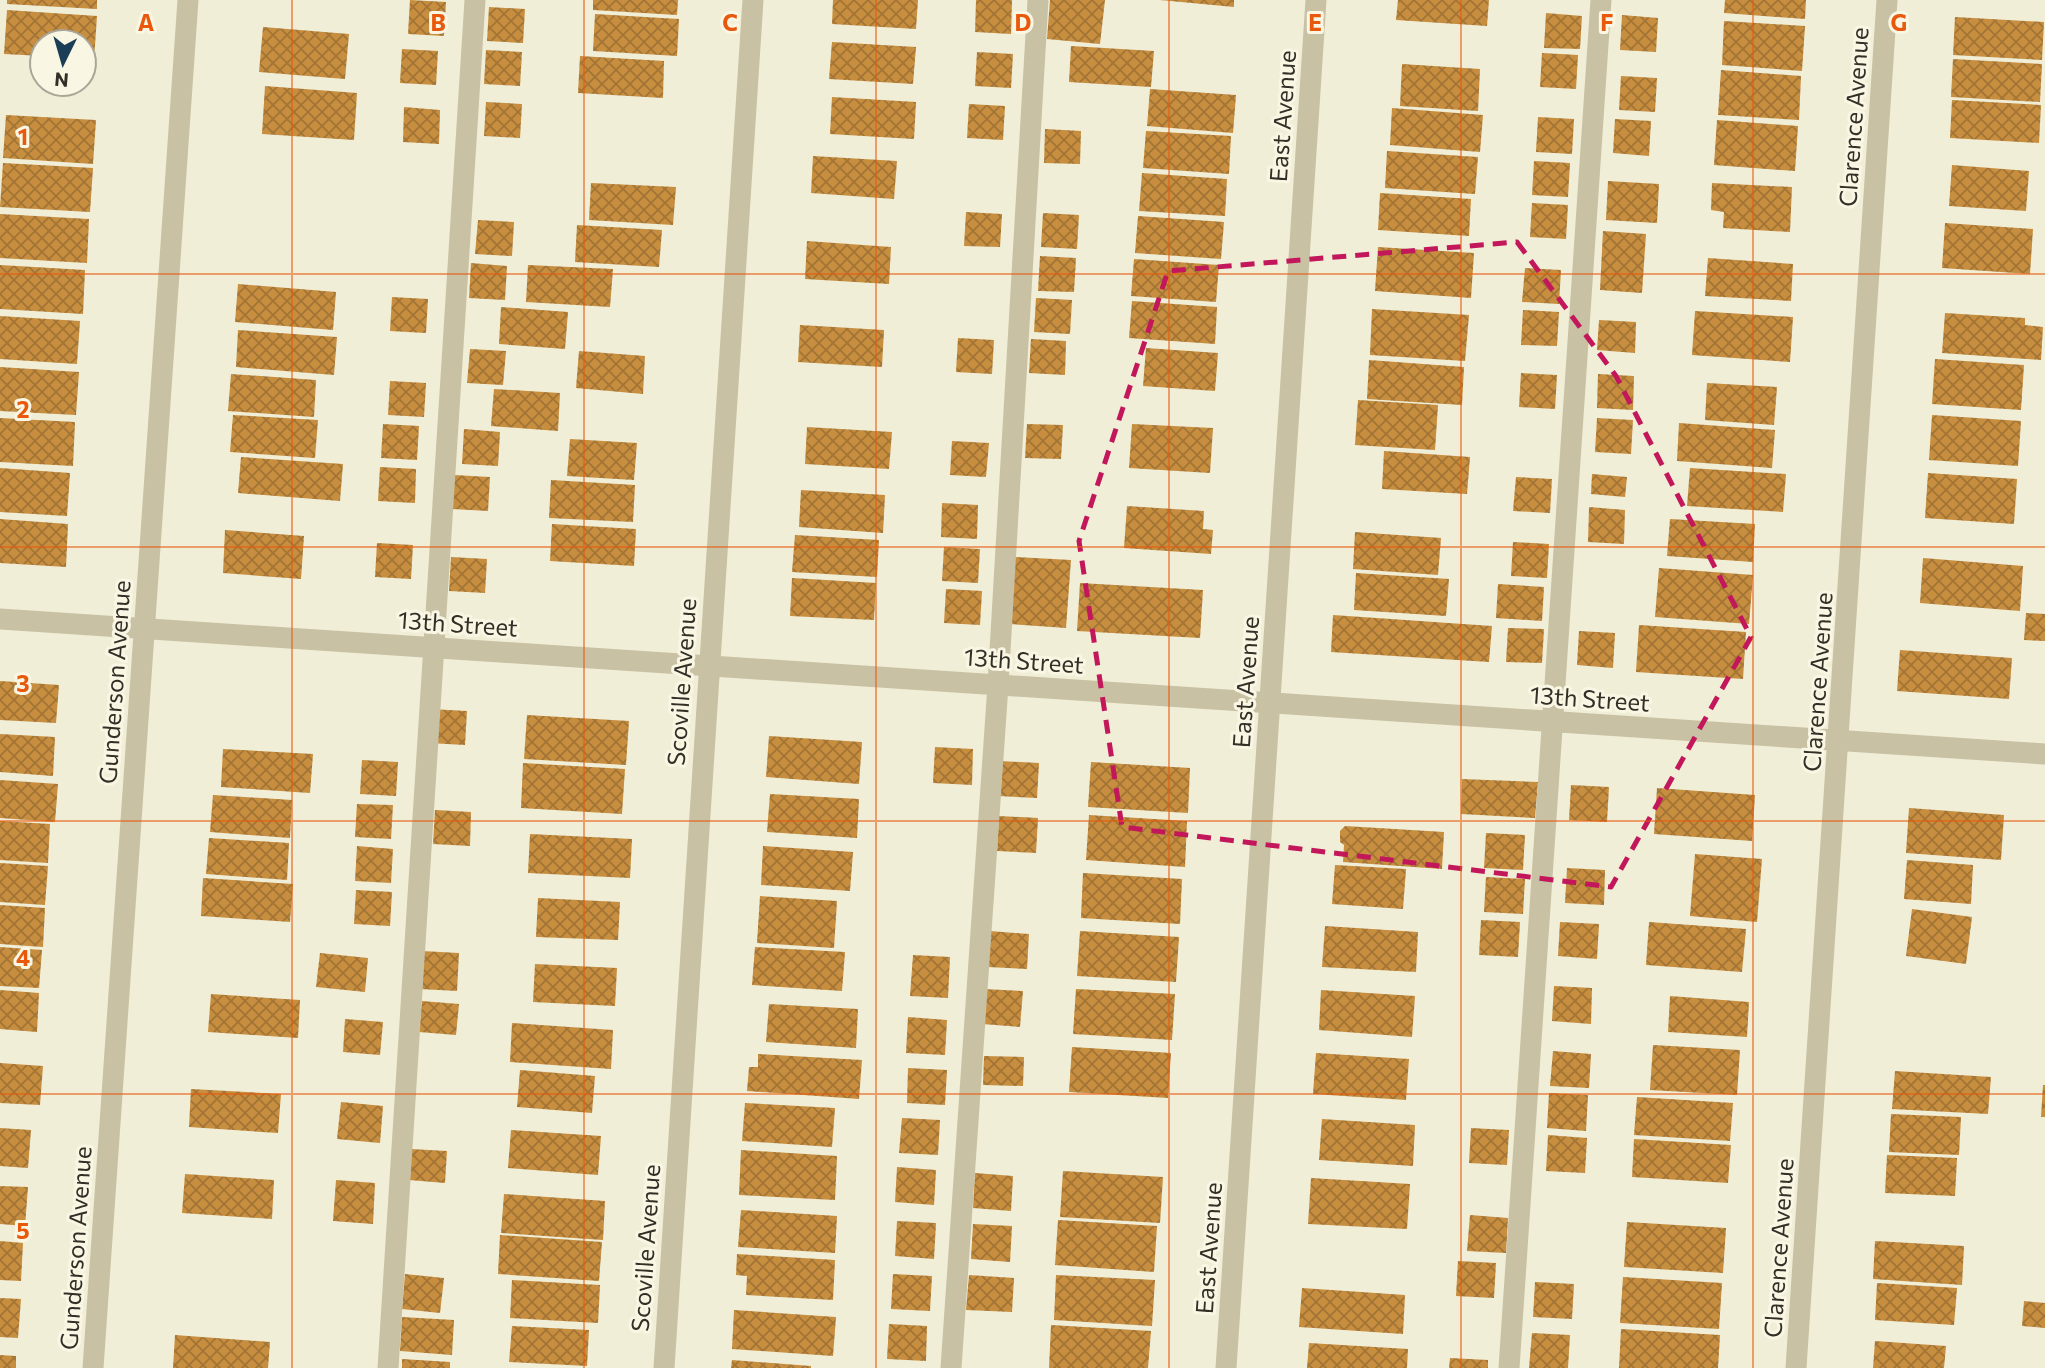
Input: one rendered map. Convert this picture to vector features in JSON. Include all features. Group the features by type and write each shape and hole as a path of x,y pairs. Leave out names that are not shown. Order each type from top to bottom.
{"street":[{"name":"Gunderson Avenue","path":"93,1368 188,0"},
{"path":"388,1368 475,0"},
{"name":"Scoville Avenue","path":"664,1368 753,0"},
{"path":"951,1368 998,685 1038,0"},
{"name":"East Avenue","path":"1226,1368 1316,0"},
{"path":"1509,1368 1601,0"},
{"name":"Clarence Avenue","path":"1796,1368 1887,0"},
{"name":"13th Street","path":"0,619 2045,754"}],"highlighted area":[{"path":"1517,242 1616,376 1751,637 1611,887 1122,827 1079,541 1168,271"}],"building":[{"path":"7,0 97,0 97,9 7,4"},
{"path":"410,0 446,2 444,36 408,34"},
{"path":"593,0 678,0 677,15 593,10"},
{"path":"833,0 918,0 916,29 832,24"},
{"path":"976,0 1012,0 1011,34 975,32"},
{"path":"1050,0 1105,0 1100,44 1047,39"},
{"path":"1160,0 1234,0 1234,7"},
{"path":"1398,0 1489,0 1487,26 1396,20"},
{"path":"1725,0 1806,0 1805,19 1724,13"},
{"path":"489,7 525,9 523,43 487,41"},
{"path":"7,10 97,16 96,28 28,28 28,55 4,54"},
{"path":"1546,13 1582,16 1580,49 1544,48"},
{"path":"595,14 679,19 677,56 593,51"},
{"path":"1622,15 1658,18 1656,52 1620,50"},
{"path":"1955,17 2044,22 2042,60 1953,55"},
{"path":"1724,21 1805,26 1802,71 1722,65"},
{"path":"263,27 349,34 345,79 259,72"},
{"path":"832,42 916,47 913,84 829,79"},
{"path":"1071,46 1154,51 1151,87 1069,82"},
{"path":"402,49 438,51 436,85 400,83"},
{"path":"486,50 522,52 520,86 484,84"},
{"path":"977,52 1013,54 1011,88 975,86"},
{"path":"1542,53 1578,55 1576,89 1540,87"},
{"path":"580,56 664,61 663,98 578,93"},
{"path":"1953,59 2042,64 2040,102 1951,97"},
{"path":"1402,64 1480,69 1478,111 1400,106"},
{"path":"1721,70 1801,76 1799,120 1718,115"},
{"path":"1621,76 1657,78 1655,112 1619,110"},
{"path":"265,86 357,93 354,140 262,134"},
{"path":"1150,89 1236,95 1233,133 1147,126"},
{"path":"832,97 916,102 914,139 830,134"},
{"path":"1952,100 2041,105 2039,143 1950,138"},
{"path":"486,102 522,104 520,138 484,136"},
{"path":"969,104 1005,106 1003,140 967,138"},
{"path":"404,107 440,110 439,144 403,142"},
{"path":"1392,108 1483,115 1480,152 1390,145"},
{"path":"6,115 96,120 93,164 3,158"},
{"path":"1538,117 1574,119 1572,154 1536,152"},
{"path":"1615,119 1651,121 1649,156 1613,153"},
{"path":"1717,120 1798,126 1795,171 1714,165"},
{"path":"1045,129 1081,131 1080,164 1044,163"},
{"path":"1146,131 1231,136 1229,174 1143,168"},
{"path":"1387,151 1478,157 1475,194 1385,188"},
{"path":"813,156 897,161 894,199 811,193"},
{"path":"1534,161 1570,163 1568,197 1532,195"},
{"path":"3,163 93,168 90,212 0,207"},
{"path":"1952,165 2029,171 2026,211 1949,206"},
{"path":"1142,173 1227,179 1225,216 1139,211"},
{"path":"1608,181 1659,184 1657,223 1606,220"},
{"path":"591,183 676,187 673,225 589,220"},
{"path":"1712,183 1792,187 1790,232 1723,228 1724,212 1711,210"},
{"path":"1380,193 1471,199 1469,236 1378,230"},
{"path":"1532,203 1568,205 1566,239 1530,237"},
{"path":"966,212 1002,214 1000,247 964,246"},
{"path":"1043,213 1079,215 1077,249 1041,247"},
{"path":"0,214 89,219 87,263 0,258"},
{"path":"1138,216 1224,222 1221,259 1135,253"},
{"path":"478,220 514,222 512,256 475,254"},
{"path":"1945,223 2033,229 2030,274 1942,268"},
{"path":"577,225 662,230 659,267 575,262"},
{"path":"1603,231 1646,234 1642,293 1600,290"},
{"path":"807,241 891,247 889,284 805,279"},
{"path":"1378,247 1474,253 1471,298 1375,291"},
{"path":"1040,256 1076,258 1074,292 1038,291"},
{"path":"1708,258 1793,264 1791,301 1705,296"},
{"path":"1134,259 1219,265 1216,302 1131,296"},
{"path":"471,263 507,266 505,300 469,298"},
{"path":"0,265 85,270 83,314 0,309"},
{"path":"528,265 613,269 610,307 526,302"},
{"path":"1525,268 1561,270 1559,304 1522,302"},
{"path":"238,284 336,292 333,330 235,322"},
{"path":"392,297 428,299 426,333 390,331"},
{"path":"1036,298 1072,300 1070,334 1034,332"},
{"path":"1132,301 1217,307 1215,344 1129,338"},
{"path":"501,307 568,312 565,349 499,344"},
{"path":"1372,309 1469,315 1465,361 1370,355"},
{"path":"1523,310 1559,312 1557,346 1521,345"},
{"path":"1695,311 1793,317 1790,362 1692,355"},
{"path":"1945,313 2025,318 2025,325 2043,327 2041,360 1942,353"},
{"path":"0,316 80,321 77,364 0,359"},
{"path":"1599,320 1636,322 1635,353 1597,350"},
{"path":"800,325 884,330 882,367 798,362"},
{"path":"238,330 337,337 334,375 236,367"},
{"path":"958,338 994,340 992,374 956,372"},
{"path":"1031,339 1066,341 1065,375 1029,373"},
{"path":"1146,348 1218,353 1215,391 1143,386"},
{"path":"470,349 506,351 503,385 467,383"},
{"path":"579,351 645,356 643,394 576,388"},
{"path":"1935,359 2024,365 2021,410 1932,404"},
{"path":"1369,360 1464,367 1462,405 1367,399"},
{"path":"0,367 79,372 76,415 0,411"},
{"path":"1521,373 1557,375 1555,409 1519,407"},
{"path":"231,374 316,380 314,417 228,411"},
{"path":"1598,374 1634,376 1633,410 1597,408"},
{"path":"390,381 426,383 424,417 388,415"},
{"path":"1707,383 1777,387 1774,425 1705,420"},
{"path":"494,389 560,393 558,431 491,426"},
{"path":"1358,400 1438,405 1435,450 1355,445"},
{"path":"233,415 318,420 315,458 230,452"},
{"path":"1932,415 2021,421 2018,466 1929,460"},
{"path":"0,418 75,422 73,466 0,462"},
{"path":"1597,418 1633,420 1631,454 1595,452"},
{"path":"1679,423 1775,430 1772,468 1677,461"},
{"path":"383,424 419,426 417,460 381,458"},
{"path":"1027,424 1063,425 1061,459 1025,458"},
{"path":"1132,424 1213,428 1210,473 1129,468"},
{"path":"807,427 892,432 889,469 805,464"},
{"path":"464,429 500,432 498,466 462,464"},
{"path":"570,439 637,443 634,480 567,476"},
{"path":"952,441 989,443 986,477 950,475"},
{"path":"1384,451 1470,457 1467,494 1382,489"},
{"path":"241,457 343,464 340,501 238,493"},
{"path":"380,467 416,469 415,503 378,501"},
{"path":"0,468 70,473 67,516 0,512"},
{"path":"1690,468 1786,474 1783,512 1687,506"},
{"path":"1928,473 2017,479 2014,524 1925,518"},
{"path":"1592,474 1627,477 1625,497 1591,494"},
{"path":"454,475 490,477 488,511 452,509"},
{"path":"1516,477 1552,479 1550,513 1513,511"},
{"path":"551,480 635,485 633,522 549,518"},
{"path":"801,490 885,495 883,533 799,527"},
{"path":"942,503 978,505 977,539 941,537"},
{"path":"1127,506 1204,511 1203,529 1213,530 1211,554 1124,548"},
{"path":"1589,507 1625,510 1624,544 1588,542"},
{"path":"0,519 68,524 66,567 0,563"},
{"path":"1670,519 1755,524 1753,562 1667,556"},
{"path":"552,524 636,529 634,566 550,561"},
{"path":"225,530 304,536 301,579 223,573"},
{"path":"1355,532 1441,538 1438,575 1353,569"},
{"path":"795,535 879,540 877,577 792,572"},
{"path":"1513,542 1549,544 1547,578 1511,576"},
{"path":"377,543 413,545 411,579 375,577"},
{"path":"944,547 980,549 978,583 942,581"},
{"path":"451,557 487,559 485,593 449,591"},
{"path":"1015,557 1071,560 1066,628 1010,624"},
{"path":"1923,558 2023,566 2020,611 1920,603"},
{"path":"1659,568 1753,575 1749,624 1655,617"},
{"path":"1356,573 1449,579 1446,616 1354,610"},
{"path":"792,578 876,583 874,620 790,616"},
{"path":"1080,583 1203,590 1200,638 1077,631"},
{"path":"1498,584 1544,587 1542,621 1496,618"},
{"path":"946,589 982,591 980,625 944,623"},
{"path":"2026,613 2045,614 2045,641 2024,640"},
{"path":"1333,615 1492,626 1489,662 1331,652"},
{"path":"1639,625 1746,632 1743,679 1636,672"},
{"path":"1508,628 1544,629 1542,663 1506,662"},
{"path":"1579,631 1615,633 1613,668 1577,665"},
{"path":"1900,650 2012,658 2009,699 1897,691"},
{"path":"0,681 59,685 56,723 0,720"},
{"path":"431,709 467,711 465,745 429,743"},
{"path":"527,715 629,721 626,765 524,759"},
{"path":"0,734 55,737 53,776 0,772"},
{"path":"769,736 862,742 859,784 766,777"},
{"path":"935,747 973,749 972,785 933,783"},
{"path":"223,749 313,754 310,793 221,787"},
{"path":"362,760 398,762 396,796 360,794"},
{"path":"1000,761 1039,763 1037,798 998,796"},
{"path":"1091,762 1190,768 1188,813 1088,807"},
{"path":"523,763 625,769 622,814 521,808"},
{"path":"1462,779 1538,782 1535,818 1461,814"},
{"path":"0,780 58,784 55,822 0,818"},
{"path":"1571,785 1609,787 1607,822 1569,820"},
{"path":"1657,788 1755,795 1752,841 1654,834"},
{"path":"770,794 859,799 857,838 767,832"},
{"path":"213,795 292,800 290,838 210,832"},
{"path":"357,804 393,805 391,839 355,837"},
{"path":"1909,808 2004,815 2001,860 1906,853"},
{"path":"435,810 471,812 470,846 433,844"},
{"path":"1089,815 1187,821 1185,867 1086,860"},
{"path":"999,816 1038,818 1036,853 997,851"},
{"path":"0,821 50,824 48,863 0,860"},
{"path":"1345,826 1444,832 1442,869 1343,862 1344,845 1340,842 1340,831"},
{"path":"1486,833 1525,835 1523,870 1484,868"},
{"path":"530,834 632,839 630,878 528,873"},
{"path":"209,838 289,843 287,880 206,874"},
{"path":"357,846 393,849 391,883 355,881"},
{"path":"763,846 853,852 850,891 761,885"},
{"path":"1695,854 1762,859 1757,922 1690,916"},
{"path":"1907,860 1973,865 1971,904 1904,899"},
{"path":"0,863 48,866 45,905 0,902"},
{"path":"1335,865 1406,869 1403,909 1332,904"},
{"path":"1567,868 1605,870 1604,905 1565,903"},
{"path":"1083,873 1182,879 1180,924 1081,918"},
{"path":"1486,877 1525,879 1523,914 1484,912"},
{"path":"203,878 293,884 290,922 201,916"},
{"path":"356,890 392,892 390,926 354,924"},
{"path":"760,896 837,901 834,948 757,943"},
{"path":"538,898 620,902 618,940 536,937"},
{"path":"0,905 45,908 43,947 0,944"},
{"path":"1912,909 1972,917 1966,964 1906,956"},
{"path":"1481,920 1520,922 1518,957 1479,955"},
{"path":"1560,922 1599,924 1597,959 1558,956"},
{"path":"1649,922 1746,929 1742,972 1646,965"},
{"path":"1325,926 1418,932 1416,972 1322,967"},
{"path":"990,931 1029,934 1027,969 988,967"},
{"path":"1080,931 1179,937 1176,982 1077,976"},
{"path":"0,947 42,950 39,988 0,986"},
{"path":"755,947 845,952 842,991 752,985"},
{"path":"422,951 459,953 457,991 420,989"},
{"path":"320,953 368,958 365,992 316,987"},
{"path":"913,955 950,957 948,998 910,996"},
{"path":"535,964 617,968 615,1006 533,1002"},
{"path":"1554,986 1592,988 1591,1024 1552,1021"},
{"path":"984,989 1023,991 1020,1027 982,1024"},
{"path":"1076,989 1175,994 1172,1040 1073,1034"},
{"path":"0,990 39,993 37,1032 0,1029"},
{"path":"1321,990 1415,996 1412,1037 1319,1030"},
{"path":"211,994 300,1000 298,1038 208,1032"},
{"path":"1670,996 1749,1002 1747,1037 1668,1032"},
{"path":"422,1001 459,1004 456,1035 419,1032"},
{"path":"769,1004 858,1009 856,1048 766,1042"},
{"path":"908,1017 947,1020 945,1055 906,1053"},
{"path":"345,1019 383,1022 380,1055 343,1052"},
{"path":"512,1023 613,1030 611,1069 510,1062"},
{"path":"1653,1045 1740,1050 1737,1095 1650,1090"},
{"path":"1072,1047 1171,1053 1168,1098 1069,1092"},
{"path":"1553,1051 1591,1054 1589,1088 1550,1086"},
{"path":"1316,1053 1409,1059 1406,1100 1313,1094"},
{"path":"758,1054 862,1060 859,1099 747,1091 749,1067 758,1067"},
{"path":"984,1056 1024,1057 1023,1086 983,1085"},
{"path":"0,1063 43,1066 40,1105 0,1103"},
{"path":"908,1068 947,1070 945,1105 907,1103"},
{"path":"520,1070 595,1076 592,1113 517,1107"},
{"path":"1895,1071 1991,1077 1988,1114 1892,1109"},
{"path":"2043,1085 2045,1117 2041,1117"},
{"path":"191,1089 281,1094 278,1133 189,1127"},
{"path":"1549,1093 1588,1095 1586,1131 1547,1128"},
{"path":"1637,1097 1733,1103 1730,1141 1634,1135"},
{"path":"341,1102 383,1106 380,1143 337,1139"},
{"path":"745,1103 835,1108 832,1147 742,1141"},
{"path":"1891,1114 1961,1117 1959,1155 1889,1152"},
{"path":"902,1118 940,1120 938,1155 899,1153"},
{"path":"1322,1119 1415,1125 1413,1166 1319,1160"},
{"path":"0,1128 31,1130 28,1168 0,1166"},
{"path":"1471,1128 1509,1130 1507,1165 1469,1163"},
{"path":"511,1130 601,1136 598,1175 508,1168"},
{"path":"1548,1135 1587,1138 1585,1173 1546,1171"},
{"path":"1634,1139 1731,1145 1728,1183 1632,1177"},
{"path":"411,1149 447,1151 445,1183 409,1180"},
{"path":"741,1150 837,1156 835,1200 739,1195"},
{"path":"1887,1155 1957,1158 1955,1196 1885,1193"},
{"path":"897,1167 936,1170 934,1205 895,1202"},
{"path":"1063,1171 1163,1177 1160,1223 1060,1217"},
{"path":"975,1173 1013,1176 1011,1211 973,1208"},
{"path":"185,1174 274,1180 272,1219 182,1213"},
{"path":"1311,1178 1410,1184 1407,1229 1308,1224"},
{"path":"336,1180 375,1183 373,1224 333,1221"},
{"path":"0,1186 28,1187 25,1226 0,1224"},
{"path":"504,1194 605,1201 603,1240 501,1233"},
{"path":"741,1210 837,1216 835,1253 738,1247"},
{"path":"1470,1215 1508,1218 1506,1253 1467,1251"},
{"path":"1058,1220 1157,1226 1154,1272 1055,1265"},
{"path":"897,1221 936,1223 934,1259 895,1256"},
{"path":"1627,1222 1726,1228 1723,1273 1624,1267"},
{"path":"973,1224 1012,1226 1010,1262 971,1259"},
{"path":"500,1235 602,1242 599,1281 498,1274"},
{"path":"0,1241 23,1243 21,1281 0,1280"},
{"path":"1875,1241 1964,1246 1962,1285 1873,1279"},
{"path":"737,1254 835,1260 833,1300 746,1295 747,1276 736,1275"},
{"path":"1458,1261 1496,1263 1494,1298 1456,1296"},
{"path":"405,1274 444,1278 440,1313 402,1309"},
{"path":"893,1274 932,1276 930,1311 891,1309"},
{"path":"969,1275 1014,1278 1012,1312 966,1310"},
{"path":"1056,1275 1155,1280 1152,1326 1054,1320"},
{"path":"1623,1277 1722,1283 1719,1329 1620,1323"},
{"path":"512,1280 600,1285 598,1323 510,1318"},
{"path":"1535,1282 1574,1284 1572,1319 1533,1317"},
{"path":"1877,1283 1957,1288 1954,1325 1875,1320"},
{"path":"1302,1288 1405,1295 1403,1334 1299,1327"},
{"path":"0,1298 21,1299 18,1338 0,1337"},
{"path":"2024,1301 2045,1303 2045,1328 2022,1326"},
{"path":"734,1310 836,1317 833,1356 732,1349"},
{"path":"402,1317 454,1320 452,1355 400,1351"},
{"path":"889,1324 927,1326 926,1361 887,1359"},
{"path":"1051,1325 1151,1331 1148,1368 1049,1368"},
{"path":"512,1326 589,1330 587,1366 509,1362"},
{"path":"1621,1329 1720,1335 1718,1368 1619,1368"},
{"path":"1532,1333 1570,1335 1568,1368 1529,1368"},
{"path":"175,1335 270,1342 268,1368 173,1368"},
{"path":"1875,1341 1946,1346 1944,1368 1873,1368"},
{"path":"1309,1343 1408,1349 1407,1368 1307,1368"},
{"path":"0,1355 16,1356 16,1368 0,1368"},
{"path":"1450,1358 1488,1360 1488,1368 1449,1368"},
{"path":"402,1359 450,1362 450,1368 402,1368"},
{"path":"732,1360 811,1366 811,1368 731,1368"}]}
